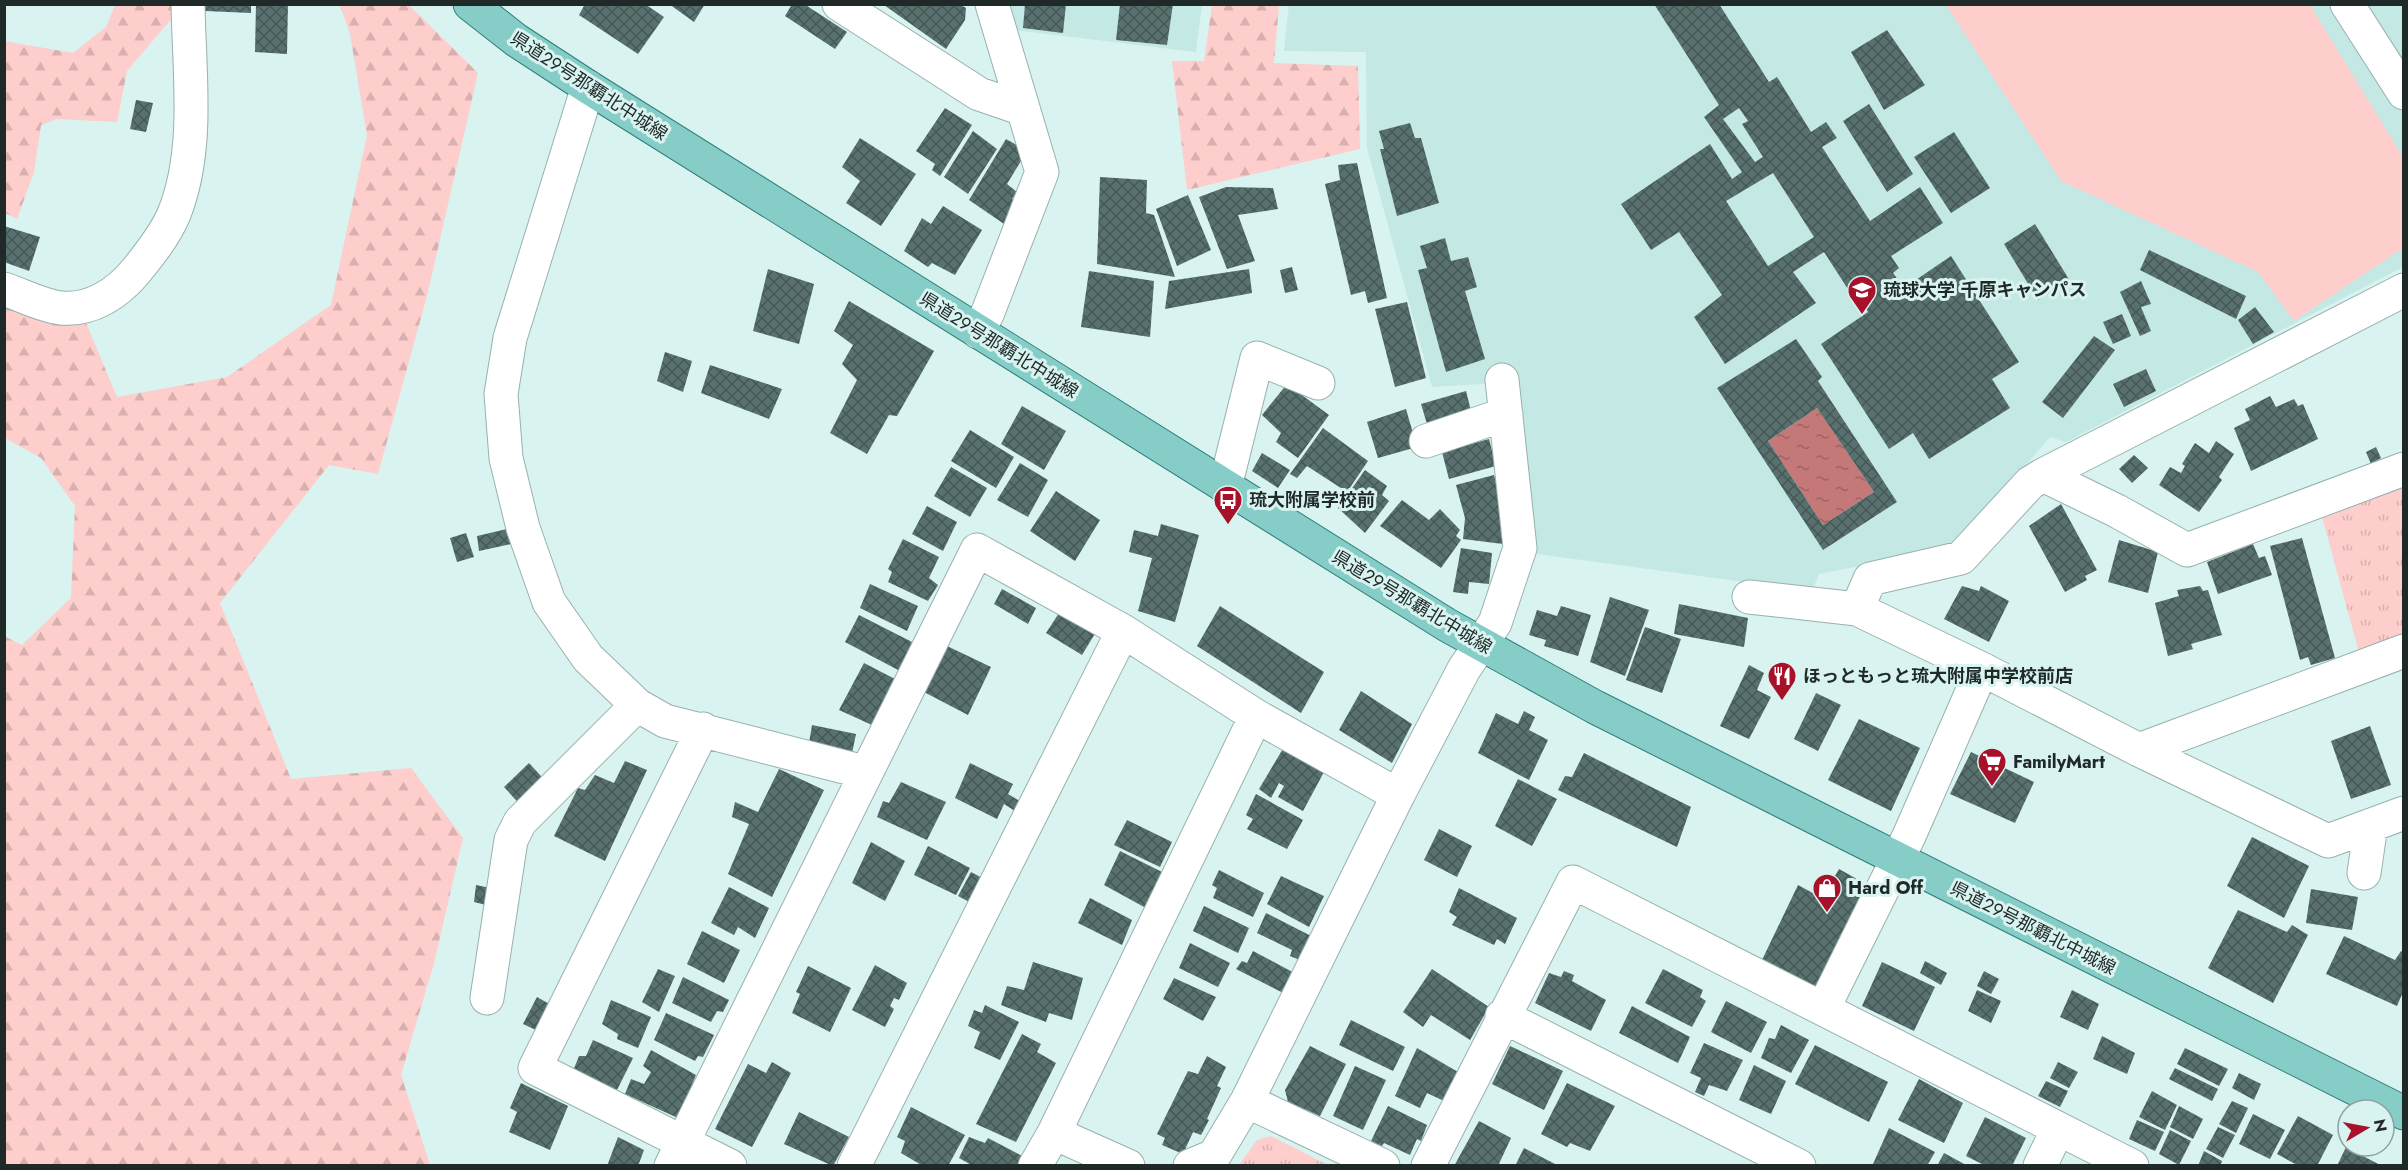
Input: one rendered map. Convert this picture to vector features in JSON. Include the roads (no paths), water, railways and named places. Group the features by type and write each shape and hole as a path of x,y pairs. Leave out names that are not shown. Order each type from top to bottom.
{"main road":[{"name":"県道29号那覇北中城線","path":"470,4 516,40 588,87 1225,488 1480,644 1595,707 2403,1113"}],"street":[{"path":"4,289 61,308 88,306 109,296 126,284 152,252 173,215 184,182 189,150 188,4"},
{"path":"839,4 979,94 1023,109"},
{"path":"978,332 988,312 1042,172 992,4"},
{"path":"2347,4 2403,93"},
{"path":"588,87 510,338 501,394 502,427 513,493 549,602 588,658 637,705 665,721 864,772"},
{"path":"1857,609 1870,579 1961,558 2030,483 2043,475 2403,290"},
{"path":"1225,488 1257,358 1318,383"},
{"path":"1190,1166 1214,1156 1247,1101 1398,795 1480,644 1495,623 1520,548 1502,380"},
{"path":"1426,441 1506,414"},
{"path":"2043,475 2117,511 2187,550 2403,469"},
{"path":"676,1154 864,772 977,550 1124,631 1256,716 1398,795"},
{"path":"1749,597 1857,609 1982,669 2139,750 2328,841 2403,813"},
{"path":"854,1166 1124,631"},
{"path":"2139,750 2403,651"},
{"path":"1822,1009 1897,860 1982,669"},
{"path":"487,998 511,840 520,822 637,705"},
{"path":"1035,1166 1054,1133 1256,716"},
{"path":"703,729 535,1068 676,1154 730,1166"},
{"path":"2364,873 2371,825"},
{"path":"1428,1166 1502,1016 1572,882 2132,1166"},
{"path":"1502,1016 1799,1166"},
{"path":"1247,1101 1383,1166"},
{"path":"2040,1166 2058,1129"},
{"path":"1054,1133 1128,1166"}],"water":[{"path":"1817,408 1874,492 1823,525 1768,441"}],"place":[{"name":"琉球大学 千原キャンパス","path":"1862,316"},
{"name":"琉大附属学校前","path":"1228,526"},
{"name":"ほっともっと琉大附属中学校前店","path":"1782,702"},
{"name":"FamilyMart","path":"1992,788"},
{"name":"Hard Off","path":"1827,914"}]}
